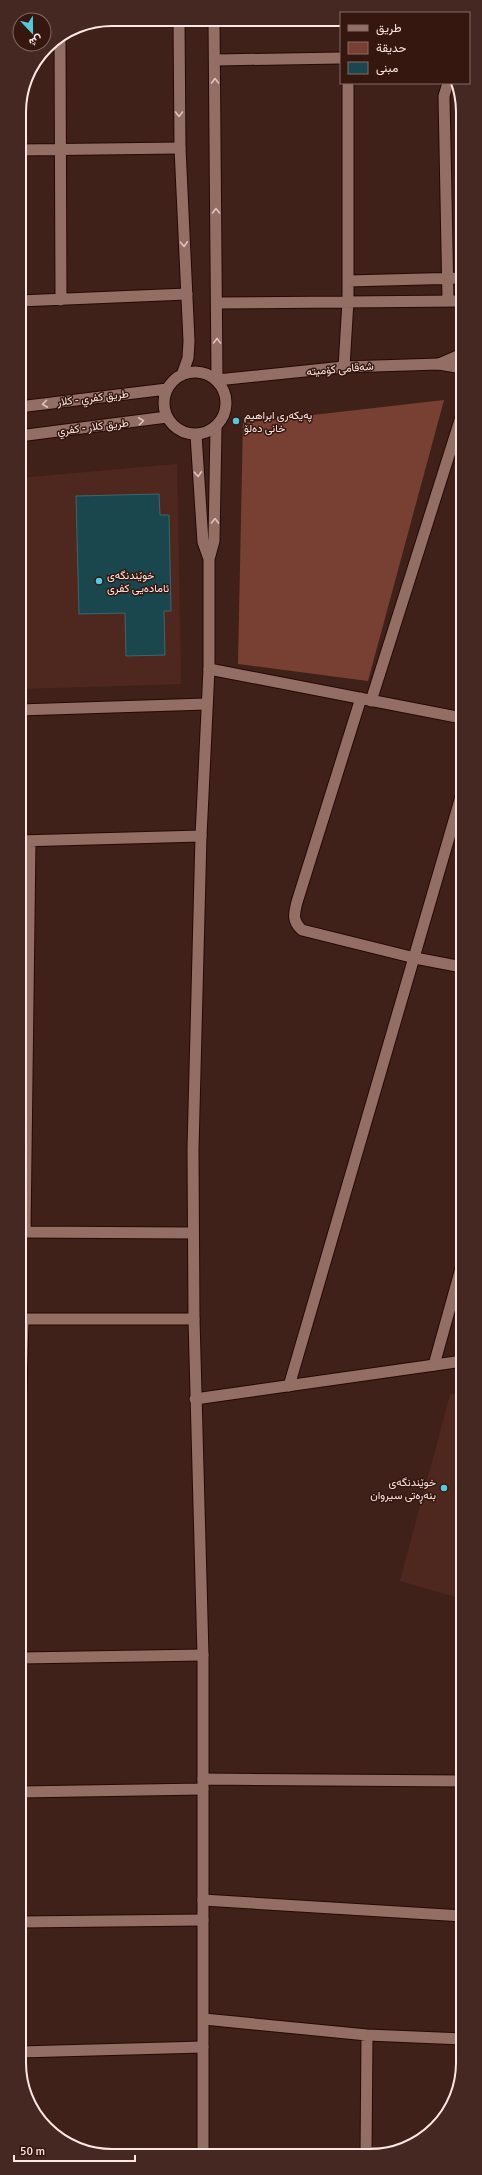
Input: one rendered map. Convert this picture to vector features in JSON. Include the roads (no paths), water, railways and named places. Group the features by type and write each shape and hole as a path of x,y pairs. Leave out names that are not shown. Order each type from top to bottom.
{"street":[{"path":"179,26 180,148 187,294 188,350 182,375"},
{"path":"214,26 217,380 226,396 227,405 223,417 216,427 207,432 196,435 179,430 167,417 164,398 167,389 173,381 182,375 200,372 217,380"},
{"path":"60,43 61,300"},
{"path":"215,60 340,58"},
{"path":"344,367 348,301 348,84"},
{"path":"448,84 444,96 448,300"},
{"path":"26,150 180,148"},
{"path":"348,281 456,278"},
{"path":"26,301 187,294"},
{"path":"217,303 456,301"},
{"path":"439,364 456,357"},
{"name":"شەقامی کۆمیتە","path":"217,380 344,367 439,364 456,367"},
{"name":"طريق كفري - كلار","path":"26,406 167,389"},
{"name":"طريق كلار - كفري","path":"26,435 167,417"},
{"path":"203,2149 203,1655 195,1399 192,1233 200,836 209,669 209,559 214,541 216,427"},
{"path":"456,432 294,917 296,925 302,930 415,958 456,966"},
{"path":"196,435 203,542 209,559"},
{"path":"209,669 456,717"},
{"path":"26,710 206,704"},
{"path":"289,1386 456,815"},
{"path":"26,841 200,836"},
{"path":"26,1232 192,1233"},
{"path":"434,1365 456,1286"},
{"path":"26,1319 194,1318"},
{"path":"195,1399 456,1362"},
{"path":"26,1658 203,1655"},
{"path":"26,1792 203,1784 456,1781"},
{"path":"203,1900 456,1916"},
{"path":"26,1922 203,1920"},
{"path":"204,2019 367,2035 456,2039"},
{"path":"366,2149 367,2035"},
{"path":"26,2052 204,2047"}],"place":[{"name":"پەیکەری ابراهیم خانی دەلۆ","path":"236,421"},
{"name":"خوێندنگەی ئامادەیی کفری","path":"99,581"},
{"name":"خوێندنگەی بنەڕەتی سیروان","path":"444,1488"}]}
